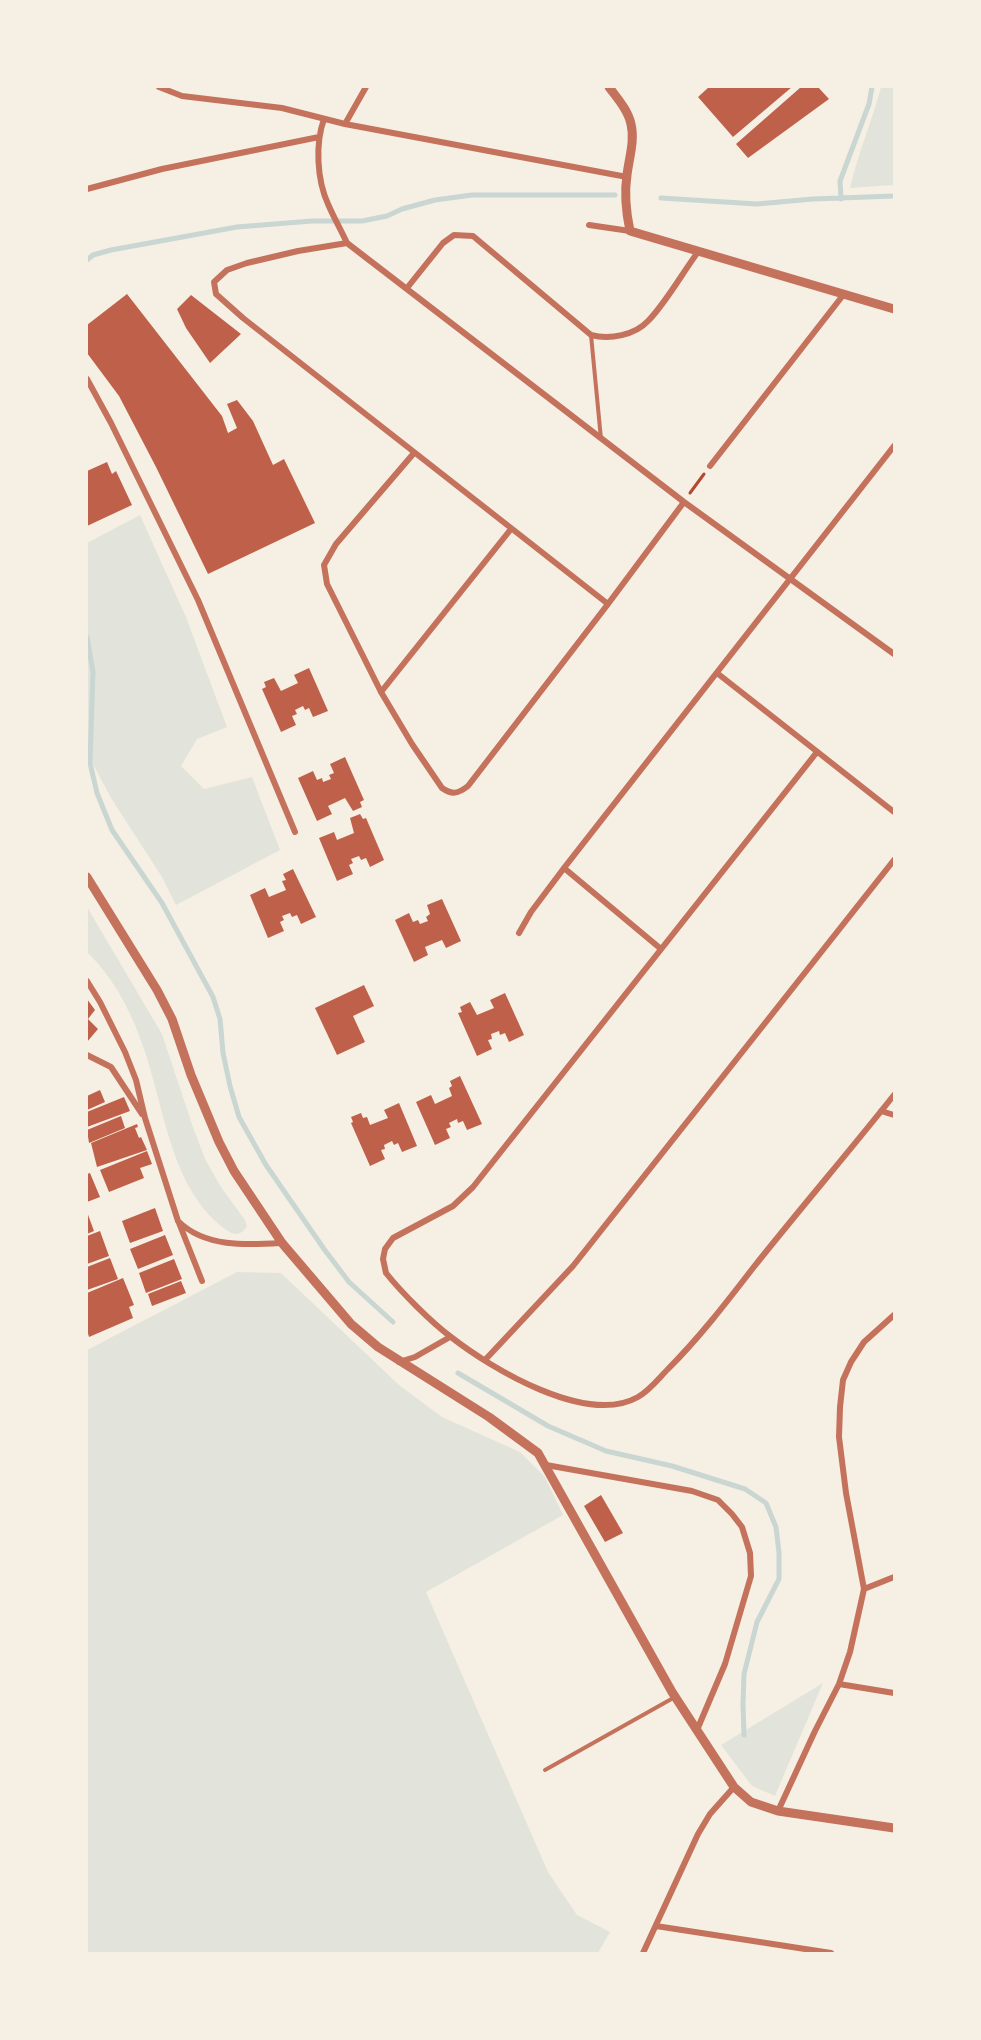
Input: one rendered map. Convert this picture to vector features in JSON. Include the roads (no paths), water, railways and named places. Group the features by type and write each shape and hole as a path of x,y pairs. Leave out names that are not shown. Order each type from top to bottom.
{"street":[{"path":"159,87 182,96 282,108 345,124 627,177"},
{"path":"345,124 366,87"},
{"path":"609,87 624,107 631,123 633,145 625,203 630,231"},
{"path":"324,119 319,137 321,177 327,202 347,243 684,502 894,654"},
{"path":"87,189 162,169 319,137"},
{"path":"590,225 630,231 894,309"},
{"path":"407,288 443,243 454,234 473,236 591,335 598,337 624,335 648,322 698,252"},
{"path":"347,243 297,251 226,270 214,282 216,294 224,303 608,604"},
{"path":"710,466 844,294"},
{"path":"87,379 198,600 295,832"},
{"path":"519,933 531,912 564,868 894,446"},
{"path":"414,453 336,544 324,565 327,584 381,692 412,744 442,788 449,793 458,793 468,786 684,502"},
{"path":"381,692 511,529"},
{"path":"717,673 894,812"},
{"path":"817,752 473,1187 453,1206 393,1238 385,1250 383,1259 386,1273 450,1337 485,1360 536,1388 585,1404 607,1405 626,1402 638,1397 653,1385 693,1344 894,1095"},
{"path":"485,1360 573,1266 894,860"},
{"path":"564,868 662,949"},
{"path":"87,877 157,990 172,1019 191,1075 219,1142 234,1171 282,1243 351,1324 378,1347 489,1417 538,1453 676,1697 734,1787 751,1802 778,1811 894,1828"},
{"path":"87,981 125,1052 136,1080 145,1118 178,1221 202,1281"},
{"path":"87,1055 111,1067 145,1118"},
{"path":"881,1111 894,1115"},
{"path":"178,1221 186,1229 211,1240 235,1245 282,1243"},
{"path":"778,1811 814,1731 839,1684 850,1652 864,1589 846,1493 839,1437 843,1380 850,1362 864,1342 894,1315"},
{"path":"399,1362 415,1357 450,1337"},
{"path":"546,1465 692,1491 718,1500 742,1527 750,1553 751,1576 725,1664 697,1730"},
{"path":"864,1589 894,1577"},
{"path":"839,1684 894,1693"},
{"path":"643,1953 698,1834 710,1814 734,1787"},
{"path":"656,1926 790,1950 831,1953"}],"lane":[{"path":"591,335 601,439"},
{"path":"545,1770 676,1697"}],"waterway":[{"path":"841,199 840,181 869,104 872,87"},
{"path":"87,260 93,255 111,250 237,227 312,221 362,221 387,216 402,209 435,200 472,195 615,195"},
{"path":"661,198 757,204 894,196"},
{"path":"87,637 93,672 90,763 97,793 112,830 162,903 213,997 220,1019 223,1053 230,1086 239,1117 266,1165 324,1249 349,1282 393,1322"},
{"path":"458,1373 548,1426 606,1451 672,1466 745,1489 766,1503 776,1527 779,1579 757,1622 744,1674 744,1735"}]}
